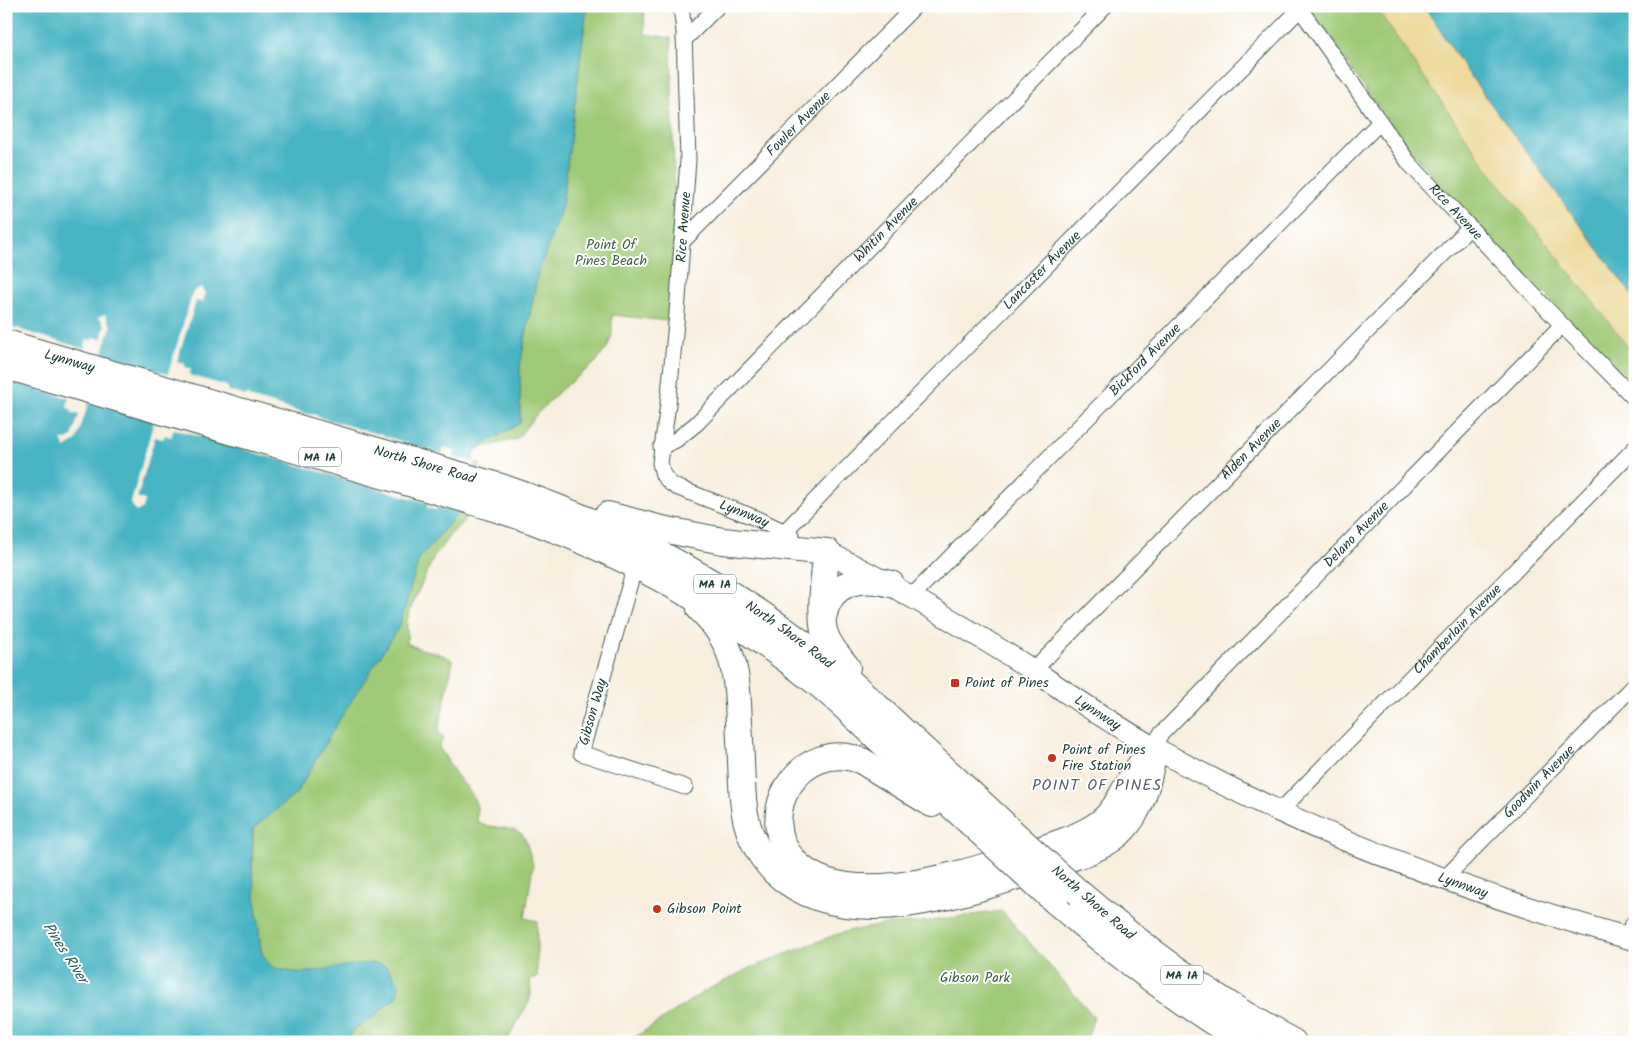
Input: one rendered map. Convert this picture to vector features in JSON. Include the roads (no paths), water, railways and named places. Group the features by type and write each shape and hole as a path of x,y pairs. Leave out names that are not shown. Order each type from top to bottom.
{"highway":[{"name":"Lynnway","path":"6,343 130,390"},
{"name":"Lynnway","path":"6,366 130,390"},
{"name":"North Shore Road","path":"130,390 474,490 520,494 574,513 667,556 732,594 777,624 821,658 886,714 999,835 1055,901 1123,958 1206,1018 1246,1042"},
{"name":"North Shore Road","path":"474,490 535,522 561,532 660,578 754,635 818,684 999,835 1080,894 1144,947 1187,978 1250,1018 1293,1042"},
{"path":"520,494 662,529 707,538 827,552 824,574 824,631 835,653 886,714"},
{"path":"660,578 694,604 709,619 724,641 731,657 736,674 738,692 744,811 753,841 767,864 787,882 822,898 843,904 863,906 895,905 935,898 998,883 1087,851 1116,836 1133,815 1149,780 1154,748"},
{"path":"823,617 831,596 844,585 872,580 901,590"},
{"path":"999,835 868,764 850,757 826,758 805,767 789,785 779,809 780,831 784,844 795,862 806,871 827,880 855,887 884,887 912,884 989,866 1036,851 1089,830 1103,821 1113,809 1132,777 1154,748"}],"main road":[{"name":"Lynnway","path":"827,552 901,590 1032,670 1154,748 1246,796 1383,856 1444,879 1516,904 1632,933"}],"street":[{"name":"Rice Avenue","path":"661,447 670,386 688,160 681,6"},
{"path":"684,40 718,6"},
{"name":"Fowler Avenue","path":"682,242 915,6"},
{"name":"Whitin Avenue","path":"661,447 676,440 696,424 1105,6"},
{"name":"Rice Avenue","path":"1299,8 1409,163 1562,325 1635,399"},
{"name":"Lancaster Avenue","path":"785,531 1299,8"},
{"name":"Bickford Avenue","path":"901,590 1380,122"},
{"name":"Alden Avenue","path":"1032,670 1470,227"},
{"name":"Delano Avenue","path":"1154,748 1160,736 1167,728 1562,325"},
{"name":"Lynnway","path":"661,447 661,470 670,483 785,531 827,552"},
{"name":"Chamberlain Avenue","path":"1280,811 1635,448"},
{"name":"Gibson Way","path":"635,566 581,754 685,787"},
{"name":"Goodwin Avenue","path":"1444,879 1635,684"}],"water":[{"name":"Pines River","path":"6,6 587,6 562,206 537,277 520,365 520,423 476,449 459,512 419,559 400,625 338,722 297,793 253,829 252,867 261,951 272,967 304,973 373,963 388,968 399,984 397,997 387,1004 376,1016 357,1027 343,1042 6,1042"},
{"path":"1424,6 1635,6 1635,299 1466,70"}],"place":[{"name":"Point of Pines","path":"955,683"},
{"name":"Point of Pines Fire Station","path":"1052,758"},
{"name":"Gibson Point","path":"657,909"}],"district":[{"name":"POINT OF PINES","path":"1097,785"}],"park label":[{"name":"Point Of Pines Beach","path":"611,254"},
{"name":"Gibson Park","path":"975,978"}]}
